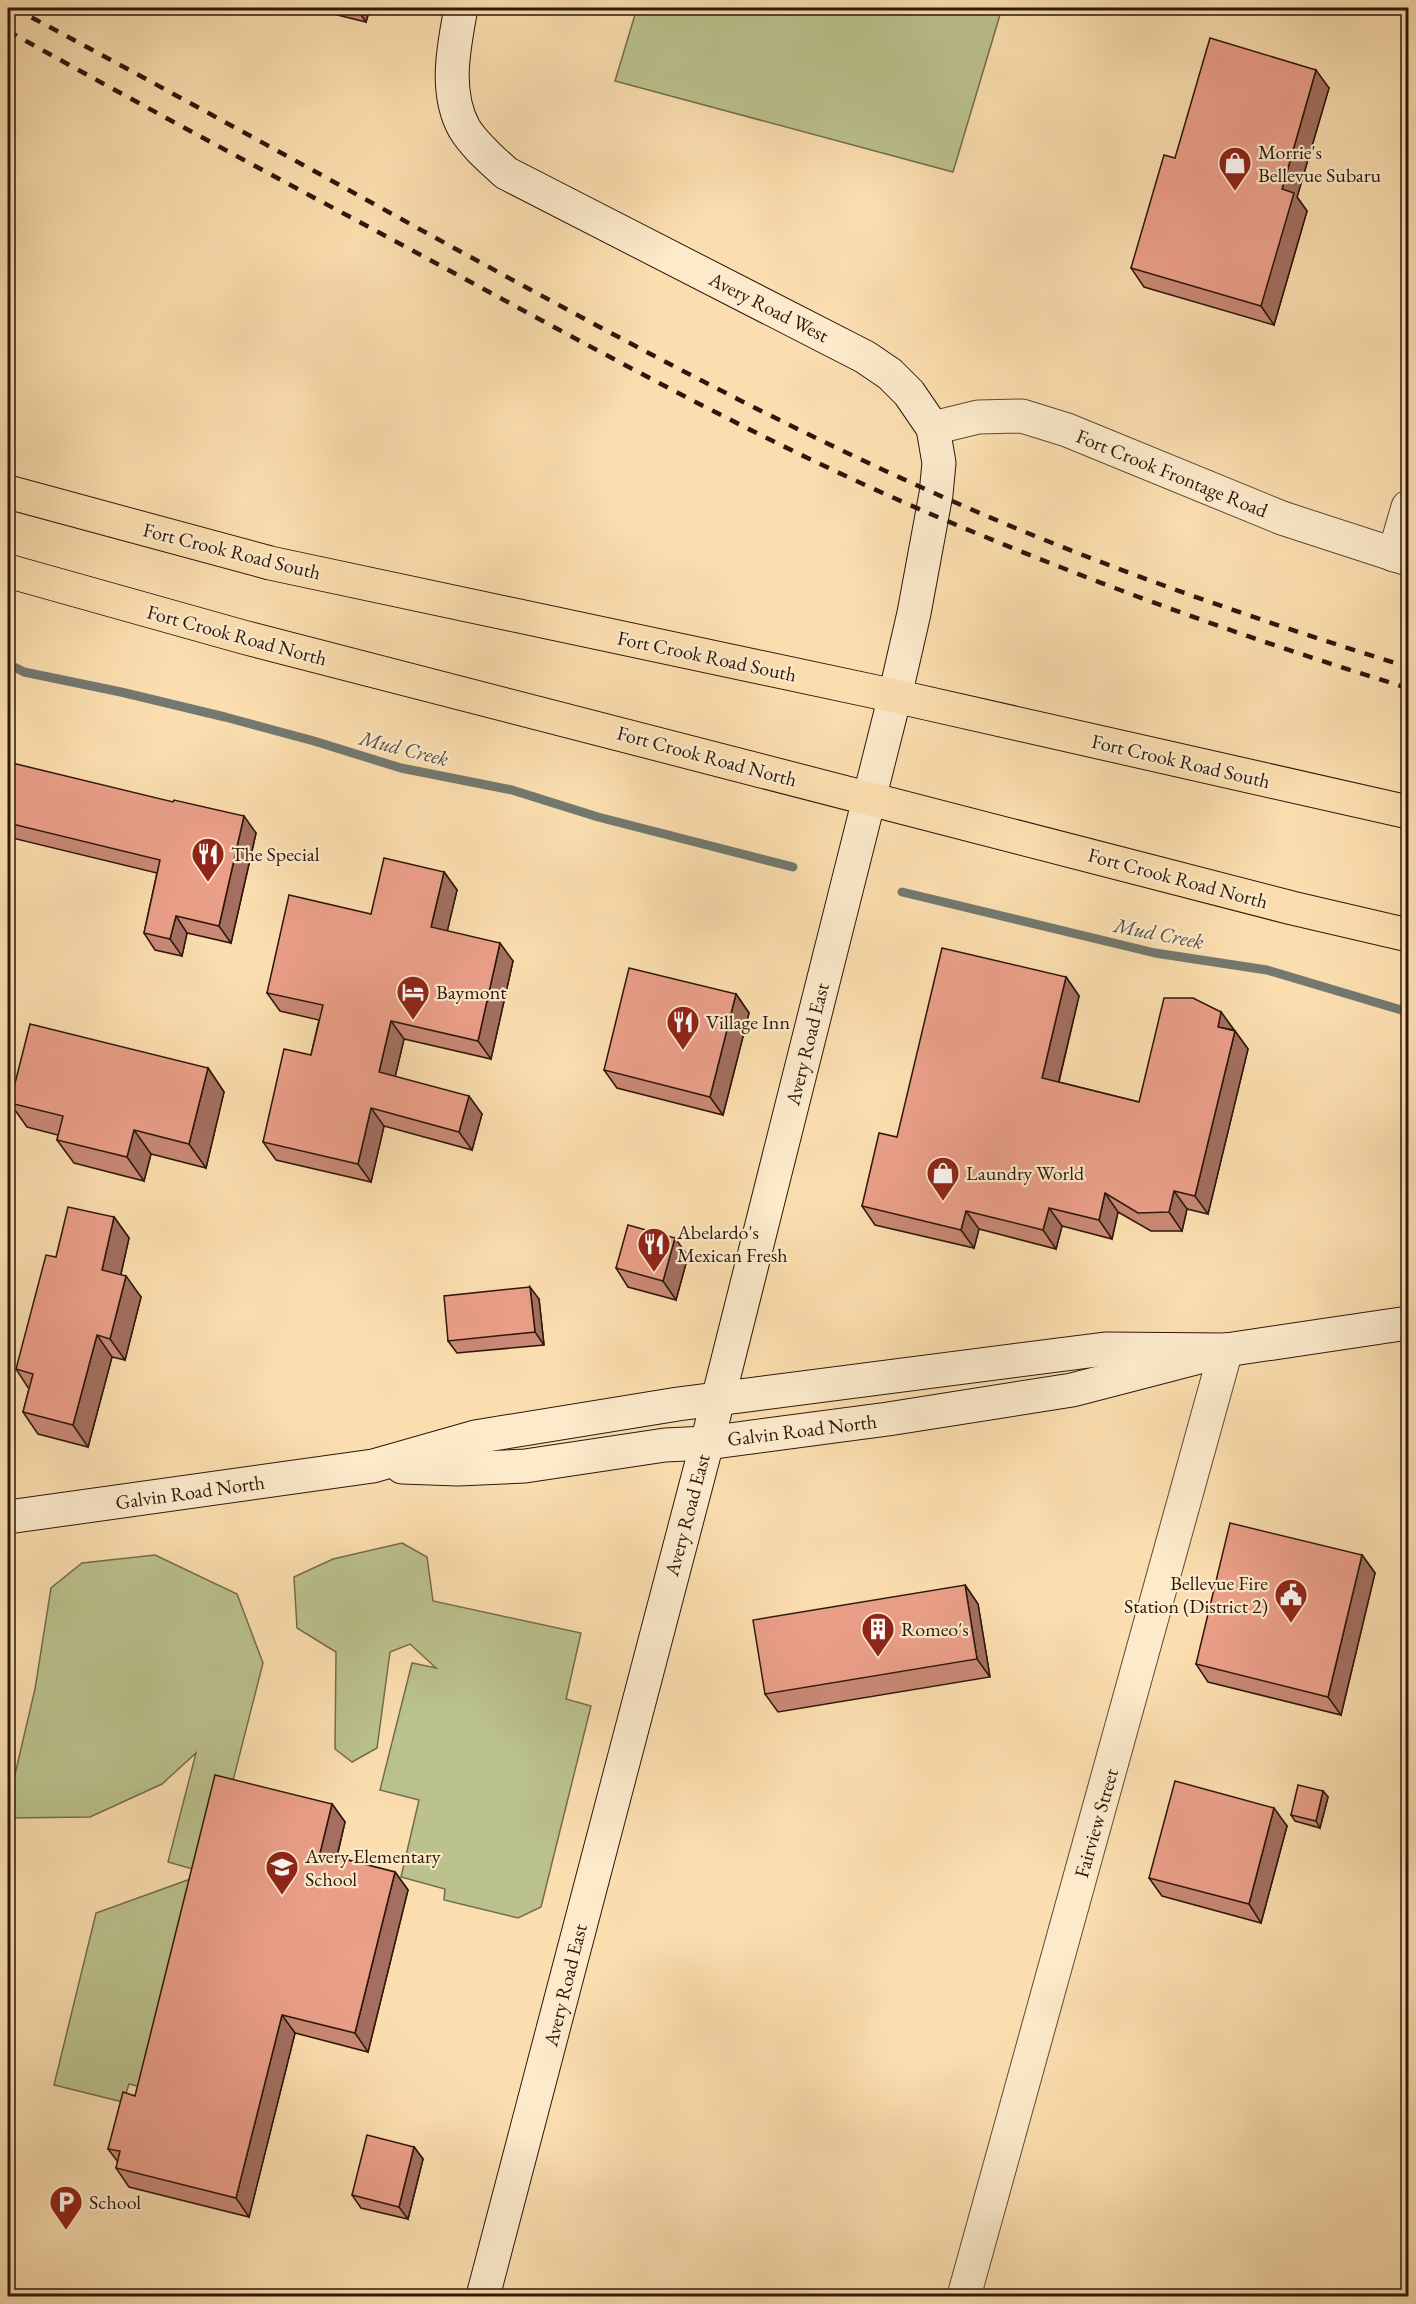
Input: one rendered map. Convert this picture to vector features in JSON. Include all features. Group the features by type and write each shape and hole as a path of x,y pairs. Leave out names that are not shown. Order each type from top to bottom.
{"main road":[{"name":"Fort Crook Road South","path":"8,492 270,563 895,696 1408,812"},
{"name":"Fort Crook Road North","path":"8,571 232,635 1281,905 1408,935"}],"street":[{"name":"Avery Road West","path":"461,8 452,57 454,98 464,128 483,151 506,173 865,357 890,374 909,393 933,428 939,463 933,515 895,696"},
{"name":"Fort Crook Frontage Road","path":"933,428 978,417 1022,416 1067,430 1282,518 1401,557"},
{"path":"1401,557 1408,507"},
{"name":"Avery Road East","path":"483,2296 707,1443 895,696"},
{"name":"Galvin Road North","path":"373,1466 458,1469 525,1466 665,1445 707,1443 888,1419 1072,1390 1226,1350 1408,1323"},
{"name":"Galvin Road North","path":"8,1517 373,1466 475,1437 718,1399 1105,1349 1226,1350"},
{"name":"Fairview Street","path":"964,2296 1226,1350"}],"green space":[{"path":"637,8 1002,8 953,172 615,81"},
{"path":"402,1543 427,1557 433,1601 581,1633 566,1699 591,1706 541,1907 518,1918 444,1900 445,1889 401,1877 419,1800 380,1790 412,1663 436,1668 410,1644 390,1652 377,1748 352,1762 335,1749 336,1652 297,1628 294,1577 333,1559"},
{"path":"155,1555 237,1594 263,1663 154,2090 129,2084 123,2102 54,2085 96,1913 207,1873 168,1862 196,1753 162,1784 90,1817 8,1818 8,1804 35,1689 51,1588 82,1563"}],"building":[{"name":"Morrie's Bellevue Subaru","path":"1210,38 1316,70 1282,189 1294,193 1261,306 1131,268 1164,155 1175,158"},
{"path":"8,762 173,802 174,800 244,816 219,926 176,916 170,939 144,933 160,860 8,823"},
{"name":"Baymont","path":"384,858 444,872 431,927 500,943 478,1041 391,1021 379,1072 469,1096 459,1132 371,1108 358,1164 263,1142 284,1049 311,1055 323,1005 267,993 289,895 371,914"},
{"path":"942,948 1066,977 1042,1078 1139,1102 1164,998 1193,998 1221,1012 1218,1027 1235,1031 1195,1196 1174,1191 1169,1212 1138,1213 1105,1193 1099,1220 1049,1208 1043,1230 966,1211 961,1230 862,1206 879,1133 897,1137"},
{"name":"Village Inn","path":"629,968 736,994 710,1097 604,1070"},
{"path":"30,1024 208,1068 189,1144 134,1130 127,1157 57,1140 63,1116 10,1103"},
{"path":"68,1207 114,1217 102,1270 126,1276 110,1339 97,1335 73,1425 23,1412 33,1374 16,1369 46,1255 56,1257"},
{"path":"628,1225 675,1238 663,1281 616,1268"},
{"path":"530,1287 535,1332 448,1341 444,1296"},
{"path":"1230,1523 1362,1555 1328,1697 1196,1664"},
{"name":"Romeo's","path":"965,1585 977,1659 765,1694 753,1620"},
{"path":"215,1775 332,1804 320,1853 395,1872 355,2033 282,2015 236,2198 116,2168 120,2151 108,2149 123,2092 135,2096"},
{"path":"1175,1781 1274,1808 1249,1904 1149,1878"},
{"path":"1298,1785 1323,1791 1316,1821 1291,1815"},
{"path":"367,2135 414,2147 399,2207 352,2195"}],"waterway":[{"name":"Mud Creek","path":"8,664 24,672 225,717 401,768 512,790 598,817 793,867"},
{"name":"Mud Creek","path":"902,892 1155,953 1267,970 1408,1012"}],"railway":[{"path":"14,8 612,334 869,463 992,518 1109,565 1228,608 1408,667"},
{"path":"8,31 591,347 761,435 875,490 1109,586 1288,650 1408,688"}],"place":[{"name":"Morrie's Bellevue Subaru","path":"1235,192"},
{"name":"The Special","path":"208,883"},
{"name":"Baymont","path":"413,1021"},
{"name":"Village Inn","path":"683,1051"},
{"name":"Laundry World","path":"943,1202"},
{"name":"Abelardo's Mexican Fresh","path":"654,1273"},
{"name":"Bellevue Fire Station (District 2)","path":"1291,1624"},
{"name":"Romeo's","path":"878,1658"},
{"name":"Avery Elementary School","path":"282,1896"},
{"name":"School","path":"66,2231"}]}
